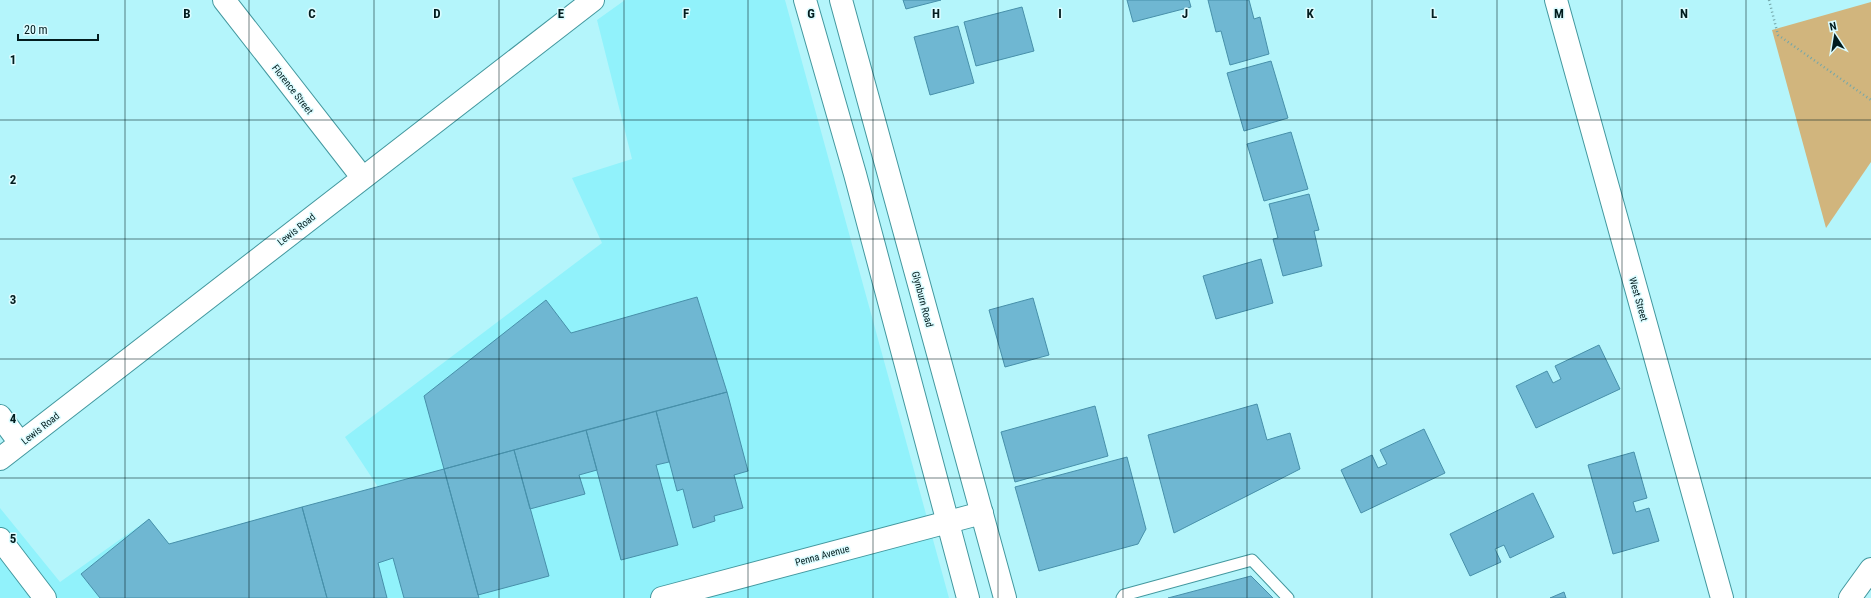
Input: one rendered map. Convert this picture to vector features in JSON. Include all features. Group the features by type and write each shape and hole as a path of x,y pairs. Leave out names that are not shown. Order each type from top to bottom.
{"street":[{"name":"Florence Street","path":"224,0 362,177"},
{"name":"Lewis Road","path":"0,459 362,177 593,0"},
{"path":"805,0 855,174 946,522 968,598"},
{"name":"Glynburn Road","path":"841,0 1005,598"},
{"name":"West Street","path":"1556,0 1722,598"},
{"path":"0,416 20,443"},
{"name":"Penna Avenue","path":"662,598 982,513"},
{"path":"0,539 45,598"},
{"path":"1850,598 1871,569"}],"lane":[{"path":"1122,598 1124,595 1252,560 1288,598"}],"path":[{"path":"1769,0 1778,34 1871,100"}],"shaded area":[{"path":"625,0 785,0 949,598 0,598 0,508 60,582 149,519 169,544 378,487 345,437 602,243 572,178 632,159 597,20"},
{"path":"1871,2 1871,162 1826,228 1772,30"}],"building":[{"path":"903,0 941,0 906,9"},
{"path":"1127,0 1189,0 1191,7 1133,22"},
{"path":"1208,0 1249,0 1254,19 1260,17 1269,54 1230,65 1221,31 1216,32"},
{"path":"1022,7 1034,51 976,66 964,22"},
{"path":"958,26 974,83 930,95 914,37"},
{"path":"1271,61 1288,118 1244,131 1227,73"},
{"path":"1291,132 1308,189 1264,201 1247,144"},
{"path":"1309,194 1319,230 1314,231 1322,266 1283,276 1273,239 1278,238 1269,204"},
{"path":"1261,259 1273,303 1216,319 1203,276"},
{"path":"697,297 727,392 444,469 424,396 546,300 571,333"},
{"path":"1033,298 1049,355 1005,367 989,310"},
{"path":"1599,345 1620,389 1536,428 1516,386 1547,371 1553,383 1561,379 1555,366"},
{"path":"727,392 748,471 734,475 743,508 714,516 715,521 693,528 683,489 677,491 656,411"},
{"path":"1257,404 1267,440 1290,433 1300,469 1174,533 1148,435"},
{"path":"1095,406 1108,456 1015,482 1001,432"},
{"path":"656,411 669,462 656,465 678,545 621,560 586,430"},
{"path":"1424,429 1445,473 1361,513 1341,470 1372,455 1378,468 1387,464 1380,450"},
{"path":"586,430 597,470 579,475 585,494 530,509 514,450"},
{"path":"514,450 549,576 478,595 444,469"},
{"path":"1634,452 1647,498 1633,502 1636,512 1649,508 1659,541 1613,554 1588,465"},
{"path":"1127,457 1146,529 1138,544 1039,571 1015,487"},
{"path":"444,469 479,598 404,598 393,558 378,563 387,598 327,598 302,507"},
{"path":"1533,493 1554,537 1510,558 1504,545 1495,549 1501,562 1470,576 1450,534"},
{"path":"302,507 327,598 100,598 81,574 149,519 169,544"},
{"path":"1251,576 1273,598 1168,598"},
{"path":"1564,592 1566,598 1550,598"}]}
